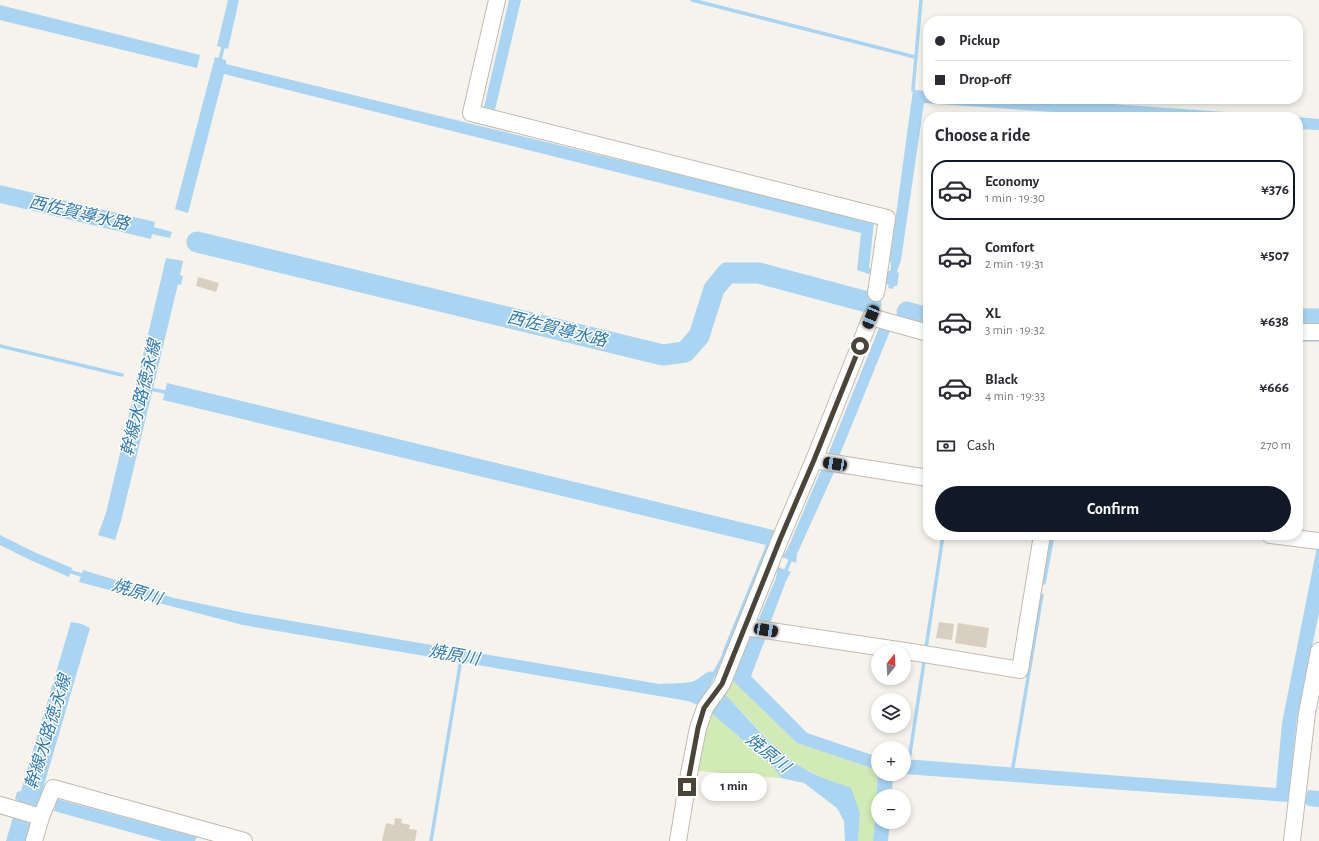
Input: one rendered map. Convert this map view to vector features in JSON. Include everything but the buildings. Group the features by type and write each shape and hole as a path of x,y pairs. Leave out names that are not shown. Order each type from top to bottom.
{"street":[{"path":"497,0 471,113 887,218 876,293"},
{"path":"678,841 698,728 707,704 722,684 756,628 781,537 825,462 871,317 923,332"},
{"path":"1303,332 1319,332"},
{"path":"825,462 923,477"},
{"path":"1303,539 1319,541"},
{"path":"756,628 918,652 1020,670 1041,540"},
{"path":"1292,841 1307,713 1319,651"},
{"path":"34,841 30,814 53,788 203,836 244,841"},
{"path":"0,805 30,814"}],"green space":[{"path":"731,679 797,743 871,768 871,781 878,781 877,789 871,789 871,829 874,829 873,841 858,841 860,813 824,778 803,768 779,751 723,692"},
{"path":"710,712 773,766 781,778 697,771 703,729"}],"water":[{"path":"228,0 239,0 228,49 217,46"},
{"path":"509,0 521,0 495,110 484,107"},
{"path":"0,5 200,55 197,68 0,20"},
{"path":"215,57 226,60 226,64 874,222 869,268 873,270 872,275 857,270 861,233 224,74 188,213 175,209"},
{"path":"913,90 923,91 924,104 901,260 897,272 899,273 897,286 894,286 893,289 888,288 889,285 885,284 887,271 890,271 891,267 890,259"},
{"path":"938,104 1112,104 1225,112 1054,112"},
{"path":"1303,117 1319,119 1319,130 1303,129"},
{"path":"0,185 155,222 154,227 172,232 170,238 152,234 151,239 0,203"},
{"name":"幹線水路徳永線","path":"166,258 183,261 180,275 183,276 181,285 178,284 121,521 115,540 98,535 106,513"},
{"path":"879,328 890,331 838,459 827,457"},
{"path":"167,383 777,531 726,656 722,653 766,545 163,400"},
{"path":"822,468 835,470 797,554 796,563 782,557 787,550"},
{"path":"0,535 34,552 72,568 69,577 0,545"},
{"path":"1317,547 1319,548 1319,613 1297,719 1288,802 911,775 911,760 1276,788 1282,723"},
{"path":"778,567 791,572 786,581 769,626 757,623 776,578"},
{"path":"83,570 174,598 245,613 659,684 691,682 707,673 717,673 707,690 708,696 701,706 688,701 243,625 79,582"},
{"name":"幹線水路徳永線","path":"71,622 82,624 90,628 37,809 21,804 15,799 17,792 21,791"},
{"path":"751,634 766,637 751,676 807,733 871,755 871,768 797,743 731,679"},
{"path":"723,692 781,752 803,768 851,788 860,813 858,841 845,841 844,821 837,808 804,783 781,778 773,766 710,712"},
{"path":"878,781 893,781 892,789 877,789"},
{"path":"1308,790 1319,791 1319,807 1309,806 1304,803"},
{"path":"57,799 197,837 195,841 162,841 54,811"},
{"path":"13,817 31,824 26,841 6,841"},
{"path":"874,829 889,829 888,841 873,841"}],"waterway":[{"path":"692,0 915,57"},
{"path":"913,90 921,0"},
{"path":"219,63 224,44"},
{"name":"西佐賀導水路","path":"197,242 663,355 685,352 699,336 714,289 727,273 759,273 871,303"},
{"name":"西佐賀導水路","path":"907,312 923,317"},
{"name":"西佐賀導水路","path":"1303,319 1319,319"},
{"path":"1303,340 1319,340"},
{"path":"0,346 122,375"},
{"name":"幹線水路徳永線","path":"150,389 165,392"},
{"path":"926,648 942,540"},
{"path":"1044,583 1052,540"},
{"path":"784,575 792,556"},
{"name":"焼原川","path":"68,571 85,576"},
{"path":"1013,767 1042,595"},
{"path":"715,672 724,655"},
{"path":"431,841 461,659"},
{"path":"911,747 924,662"}],"route":[{"path":"687,787 698,728 704,708 722,684 860,346"}]}
